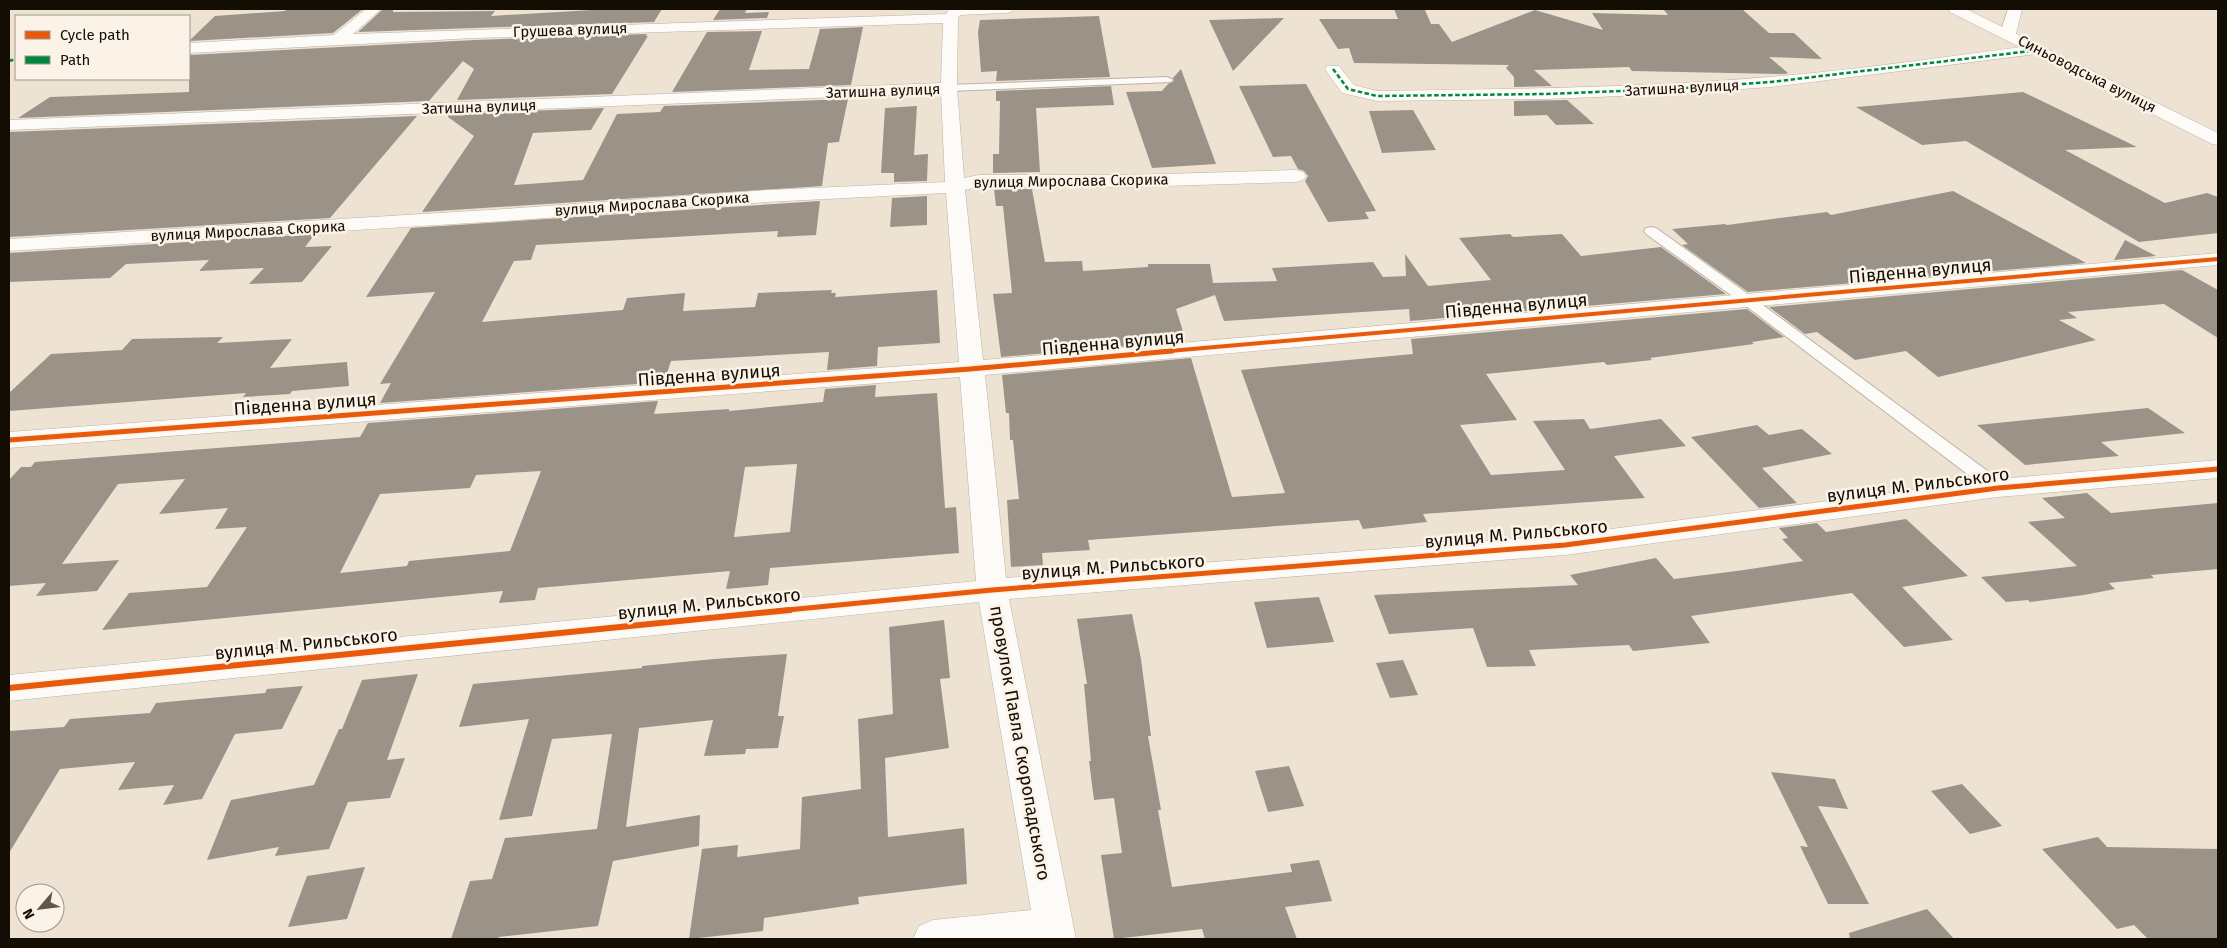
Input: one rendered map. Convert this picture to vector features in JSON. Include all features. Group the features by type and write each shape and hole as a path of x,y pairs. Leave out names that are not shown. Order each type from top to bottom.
{"street":[{"path":"339,39 374,9"},
{"name":"Грушева вулиця","path":"190,48 339,39 1006,9"},
{"name":"Синьоводська вулиця","path":"1955,9 2218,140"},
{"path":"2008,34 2015,9"},
{"name":"провулок Павла Скоропадського","path":"954,12 949,88 955,186 970,369 992,590 1055,933"},
{"name":"Затишна вулиця","path":"1333,69 1348,89 1377,96 1547,94 1670,89 1771,82 2040,50"},
{"name":"Затишна вулиця","path":"9,125 949,88"},
{"name":"вулиця Мирослава Скорика","path":"9,245 504,215 767,196 943,188 979,181 1131,181 1296,176"},
{"name":"Південна вулиця","path":"9,440 970,369 2218,259"},
{"name":"вулиця М. Рильського","path":"9,688 992,590 1566,545 1998,488 2218,469"},
{"path":"933,939 1055,933"}],"lane":[{"path":"949,88 1167,80"},
{"path":"1651,232 1747,300 1998,488"}],"building":[{"path":"288,9 363,9 333,33 190,41 215,16 285,11"},
{"path":"383,9 393,9 393,12 495,11 491,16 609,9 662,9 654,22 358,32"},
{"path":"720,9 747,9 745,13 769,12 767,18 713,20"},
{"path":"1394,9 1425,10 1431,24 1439,24 1452,42 1535,10 1603,30 1592,13 1668,15 1663,9 1742,9 1769,33 1794,33 1822,59 1769,57 1788,73 1785,74 1632,71 1629,67 1534,70 1552,86 1514,87 1514,77 1506,68 1509,65 1354,63 1349,48 1338,49 1319,19 1398,19"},
{"path":"1099,16 1110,77 996,81 997,71 981,72 978,32 980,20"},
{"path":"1284,18 1233,71 1209,20"},
{"path":"863,27 851,85 672,92 707,32 762,31 749,70 809,69 820,29"},
{"path":"647,34 646,36 648,36 612,94 457,100 474,69 463,61 429,101 18,118 50,97 189,92 190,55 475,40"},
{"path":"1181,69 1216,164 1152,168 1126,92 1162,91 1168,84 1174,81 1173,78"},
{"path":"1306,84 1376,211 1365,212 1369,219 1328,222 1305,181 1308,176 1304,171 1298,169 1291,156 1273,157 1239,86"},
{"path":"1111,86 1114,105 1036,108 1040,172 993,173 993,154 999,154 1000,101 996,101 996,91"},
{"path":"2023,92 2137,147 2065,150 2165,203 2207,193 2218,197 2218,233 2139,242 1966,141 1922,145 1856,107"},
{"path":"848,99 839,142 828,143 822,186 422,212 474,136 448,117 449,114 604,108 591,130 533,133 514,185 583,180 617,114 660,112 664,106"},
{"path":"1567,100 1594,124 1556,125 1547,115 1514,116 1514,101"},
{"path":"917,106 914,155 928,154 927,181 894,182 894,173 881,173 885,108"},
{"path":"1413,110 1436,150 1382,153 1369,111"},
{"path":"417,116 330,218 9,237 9,132"},
{"path":"994,189 1032,189 1045,262 1082,261 1083,271 1148,267 1148,264 1210,264 1213,283 1277,281 1272,268 1373,262 1383,277 1406,276 1405,254 1428,286 1491,280 1459,238 1510,234 1513,237 1562,234 1581,256 1661,247 1726,294 1410,321 1409,309 1224,321 1215,295 1176,309 1186,341 1001,357 993,294 1012,293 1003,206 996,206"},
{"path":"1953,191 2086,263 1748,292 1682,245 1688,244 1672,229 1727,225 1827,212 1831,215"},
{"path":"927,196 927,225 890,227 892,198"},
{"path":"820,201 816,235 777,237 778,231 536,245 531,260 514,261 482,322 623,310 627,298 685,293 683,311 755,307 758,293 832,290 831,293 836,293 835,297 937,290 940,343 878,347 877,366 827,370 829,352 671,361 664,382 380,403 391,383 380,384 435,292 366,297 411,228"},
{"path":"315,234 305,247 332,246 302,282 249,284 264,268 199,271 209,260 126,264 110,278 9,282 9,253"},
{"path":"2125,240 2156,256 2114,260"},
{"path":"2182,270 2218,290 2218,338 2164,304 2068,312 2077,318 2059,320 2096,340 1938,377 1906,351 1855,360 1817,332 1805,334 1769,307"},
{"path":"1747,309 1784,337 1752,342 1754,344 1650,358 1652,360 1607,365 1604,362 1486,374 1517,420 1460,425 1491,475 1565,470 1533,421 1584,419 1590,429 1661,419 1686,446 1614,456 1645,498 1423,514 1427,522 1363,529 1359,520 1088,540 1090,550 1042,553 1043,565 1011,567 1007,500 1019,499 1013,440 1010,440 1009,413 1006,413 1002,375 1191,358 1232,497 1285,493 1241,370 1413,354 1411,339"},
{"path":"223,337 217,343 292,339 270,368 347,362 349,386 292,391 290,394 243,397 246,393 9,411 9,393 51,354 122,350 132,339"},
{"path":"876,385 875,397 937,393 945,508 956,507 959,553 770,568 768,585 726,589 730,571 538,588 535,600 499,603 503,591 102,630 129,593 207,587 247,527 215,529 228,508 159,514 185,479 118,484 62,564 119,560 97,591 36,596 46,583 9,586 9,480 21,467 31,467 35,462 360,437 368,423 658,401 654,414 729,409 729,411 823,402 825,389","holes":["797,464 790,532 734,537 745,467","541,471 510,551 409,561 407,566 340,573 380,494 470,488 476,475"]},
{"path":"2148,408 2185,433 2101,442 2119,456 2025,465 1977,425"},
{"path":"1757,425 1769,435 1802,429 1832,454 1762,468 1797,503 1759,508 1691,437"},
{"path":"2087,493 2111,513 2218,503 2218,569 2151,575 2154,578 2109,583 2115,589 2084,595 2030,602 2028,600 2006,602 1981,577 2077,566 2028,522 2065,518 2042,498"},
{"path":"1906,519 1968,576 1902,587 1953,640 1904,647 1852,593 1691,616 1710,643 1633,651 1629,645 1529,650 1536,666 1487,667 1473,628 1389,634 1374,595 1578,585 1570,575 1656,558 1674,579 1744,570 1803,561 1782,539 1788,538 1779,528 1817,523 1826,532"},
{"path":"1319,597 1334,642 1267,648 1254,602"},
{"path":"1132,614 1141,659 1151,736 1148,736 1161,810 1158,810 1172,887 1292,872 1290,864 1319,860 1332,901 1285,907 1297,939 1205,939 1202,929 1114,939 1101,855 1122,853 1114,798 1094,800 1089,761 1091,761 1084,684 1087,684 1077,619"},
{"path":"944,620 950,678 940,679 949,748 885,758 888,837 964,828 967,884 858,897 859,904 764,918 763,931 689,939 702,849 738,845 737,857 800,849 802,797 861,789 858,719 893,714 889,627"},
{"path":"787,654 778,716 784,716 778,748 746,749 745,754 704,756 713,720 639,728 626,827 700,815 699,846 613,861 598,926 499,937 498,939 451,939 470,881 492,879 505,838 597,829 612,734 552,739 532,816 499,820 529,719 459,727 473,684 642,668 642,666 714,659"},
{"path":"1403,660 1418,695 1390,698 1376,663"},
{"path":"418,674 387,760 405,758 390,798 348,802 329,849 275,856 279,847 207,860 231,800 314,785 339,729 342,729 362,680"},
{"path":"303,686 282,729 235,734 202,799 163,805 174,785 118,790 135,762 60,769 9,853 9,731 64,727 70,719 150,713 156,703 265,693 267,689"},
{"path":"1289,766 1304,806 1268,812 1255,771"},
{"path":"1771,772 1835,779 1848,809 1818,806 1869,904 1828,904 1800,846 1808,847"},
{"path":"1962,784 2002,826 1970,834 1931,791"},
{"path":"2098,837 2107,847 2218,849 2218,939 2148,939 2134,925 2117,929 2042,849"},
{"path":"365,867 347,919 288,927 307,876"},
{"path":"1927,909 1954,939 1850,939 1849,933"}],"marked path":[{"path":"1333,69 1348,89 1377,96 1547,94 1670,89 1771,82 2039,50"},
{"path":"9,61 15,59"}],"cycle path":[{"path":"9,440 970,369 2218,259"},
{"path":"9,688 992,590 1565,545 1998,488 2218,469"}]}
